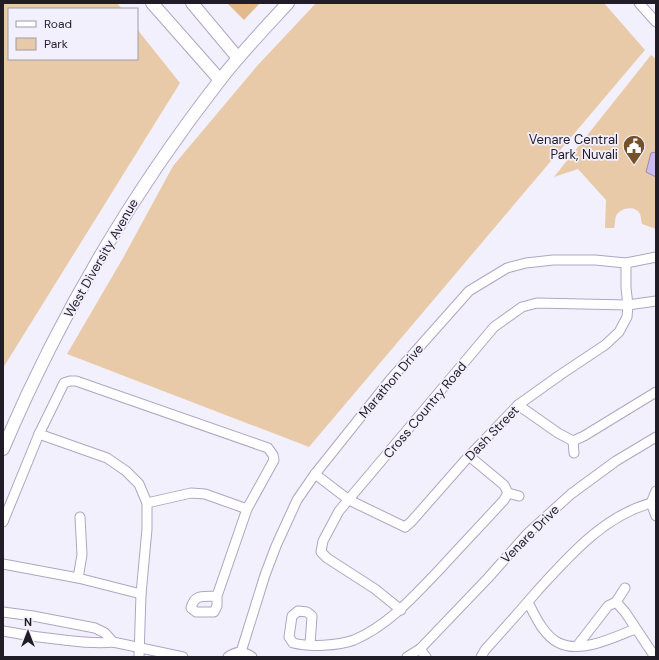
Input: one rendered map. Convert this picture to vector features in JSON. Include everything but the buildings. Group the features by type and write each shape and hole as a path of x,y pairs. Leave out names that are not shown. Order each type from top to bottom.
{"street":[{"path":"152,3 220,80"},
{"path":"192,3 238,58"},
{"name":"West Diversity Avenue","path":"3,449 30,388 66,316 109,241 157,165 220,80 288,3"},
{"path":"639,3 656,22"},
{"name":"Marathon Drive","path":"241,652 264,575 297,500 315,474 390,380 469,291 507,268 526,263 553,260 595,260 626,263 656,257"},
{"name":"Dash Street","path":"315,474 349,500 404,532 469,456 518,405 605,345 619,332 627,317 628,305 626,263"},
{"name":"Cross Country Road","path":"400,610 376,589 327,558 321,552 323,541 339,511 494,327 522,307 538,303 628,305 656,301"},
{"path":"3,522 39,434 64,383 76,381 268,448 273,455 274,460 247,509 217,596"},
{"path":"573,441 584,436 656,392"},
{"path":"518,405 558,433 573,441"},
{"path":"39,434 107,458 126,471 139,484 147,503 147,529 141,594 139,652"},
{"name":"Venare Drive","path":"407,657 420,649 488,578 528,533 571,494 616,461 656,437"},
{"path":"573,441 574,453"},
{"path":"469,456 504,485 508,493 519,496"},
{"path":"656,491 651,503 656,516"},
{"path":"147,503 191,493 205,494 247,509"},
{"path":"310,645 333,644 353,640 372,630 400,610 504,500 508,493"},
{"path":"481,657 485,650 578,548 613,520 638,507 651,503"},
{"path":"78,578 82,555 80,517"},
{"path":"3,564 78,578 141,594"},
{"path":"577,646 608,606 616,602 625,588"},
{"path":"528,602 540,624 558,643 566,646 590,645 635,628"},
{"path":"616,602 625,612 655,657"},
{"path":"3,612 34,616 95,628 105,633 113,642"},
{"path":"3,631 30,637 89,643 113,642 139,652 183,657"},
{"path":"420,649 426,657"},
{"path":"228,657 235,653 241,652 252,657"}],"green space":[{"path":"3,3 117,3 121,8 8,8 8,60 138,60 138,30 180,83 3,368"},
{"path":"316,3 604,3 645,50 309,447 67,354 123,258 173,166 257,66"},
{"path":"651,55 656,59 656,229 642,224 640,214 632,208 624,209 618,213 614,228 605,228 606,200 578,169 554,177"}],"shaded area":[{"path":"227,3 260,3 244,20"},
{"path":"656,152 656,177 646,172 651,153"}],"place":[{"name":"Venare Central Park, Nuvali","path":"634,166"}]}
